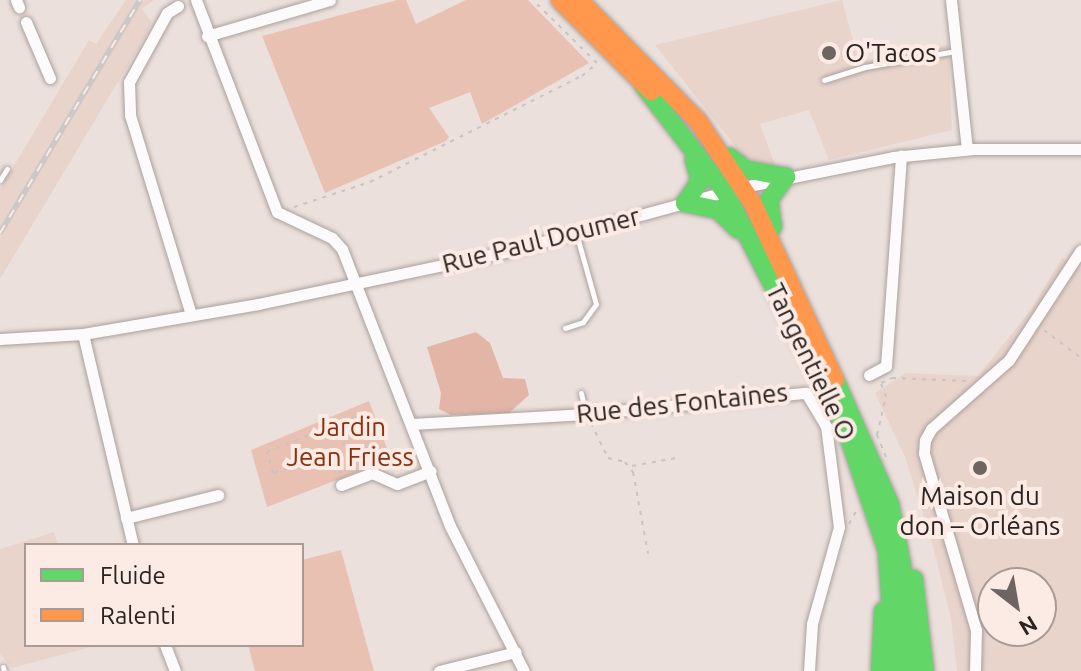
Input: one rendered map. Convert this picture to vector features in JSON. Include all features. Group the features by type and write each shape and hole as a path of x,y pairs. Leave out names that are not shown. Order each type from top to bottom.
{"main road":[{"path":"560,0 643,85 664,102 728,183 743,187"},
{"path":"579,0 736,164 786,177 774,190 767,211 808,319"},
{"path":"643,85 701,170 699,186 685,203 727,216 754,248"},
{"name":"Tangentielle O","path":"643,85 725,192 845,426 880,524 890,575 895,671"},
{"name":"Tangentielle O","path":"698,121 743,187 789,276 890,504 902,565 910,671"},
{"path":"725,192 735,194 747,207 789,276"},
{"path":"890,504 914,579 925,671"},
{"path":"880,524 880,671"}],"street":[{"path":"196,0 207,36 277,212 332,238 356,282 456,540 524,671"},
{"path":"207,36 330,0"},
{"path":"951,0 967,149"},
{"path":"178,6 167,13 129,82 130,115 191,315"},
{"path":"26,22 50,78"},
{"name":"Rue Paul Doumer","path":"0,339 83,334 356,282 576,232 786,177 901,156 967,149 1081,149"},
{"path":"869,375 886,366 901,156"},
{"path":"975,671 976,630 924,453 925,440 931,429 1009,360 1081,250"},
{"path":"83,334 132,543"},
{"name":"Rue des Fontaines","path":"412,424 588,414 792,392 811,396 831,447 839,527 812,624 809,671"},
{"path":"341,485 372,473 397,484 431,471"},
{"path":"126,518 218,495"},
{"path":"166,647 175,671"},
{"path":"439,671 516,652"}],"lane":[{"path":"824,80 865,67 957,51"},
{"path":"0,180 7,169"},
{"path":"565,328 583,322 596,304 576,232"},
{"path":"581,393 588,414"}],"path":[{"path":"277,212 370,182 526,106 597,63 533,0"},
{"path":"1035,323 1081,358"},
{"path":"890,466 877,435 886,397 881,383 892,378 978,381"},
{"path":"588,414 608,458 631,467"},
{"path":"326,458 337,474 369,458 360,431 355,417 267,452 273,473 326,458 360,431"},
{"path":"631,467 640,461 681,457"},
{"path":"631,467 648,554"},
{"path":"846,527 861,504"}],"shaded area":[{"path":"126,0 154,0 142,9 151,21 149,30 0,279 0,189 89,40 96,44"},
{"path":"842,0 859,62 948,45 952,130 829,160 809,110 760,124 775,165 744,157 655,45"},
{"path":"1062,258 1081,269 1081,671 957,671 951,618 933,546 905,457 875,393 906,373 978,376 1030,311"},
{"path":"476,332 490,343 503,378 525,379 529,395 509,413 451,415 439,409 441,393 427,347"},
{"path":"54,532 57,543 24,543 24,647 91,647 12,668 0,654 0,549"}],"green space":[{"path":"406,0 416,24 466,0 528,0 589,63 482,124 470,92 429,108 449,137 446,141 325,193 262,36"},
{"name":"Jardin Jean Friess","path":"369,401 391,459 267,507 251,450"},
{"path":"341,550 374,671 255,671 249,647 304,647 304,559"}],"railway":[{"path":"0,233 140,0"}],"traffic: fast":[{"path":"643,85 725,192 845,426 887,551 895,671"},
{"path":"730,157 745,169 786,177"},
{"path":"685,203 700,181 694,160"},
{"path":"773,227 769,200 786,177"},
{"path":"685,203 718,210 738,229"},
{"path":"835,380 890,504 902,565 910,671"},
{"path":"914,579 925,671"},
{"path":"880,671 883,611"}],"traffic: slow":[{"path":"560,0 651,91"},
{"path":"579,0 698,121 753,204 835,380"}],"place":[{"name":"O'Tacos","path":"829,53"},
{"name":"Maison du don – Orléans","path":"980,468"}]}
